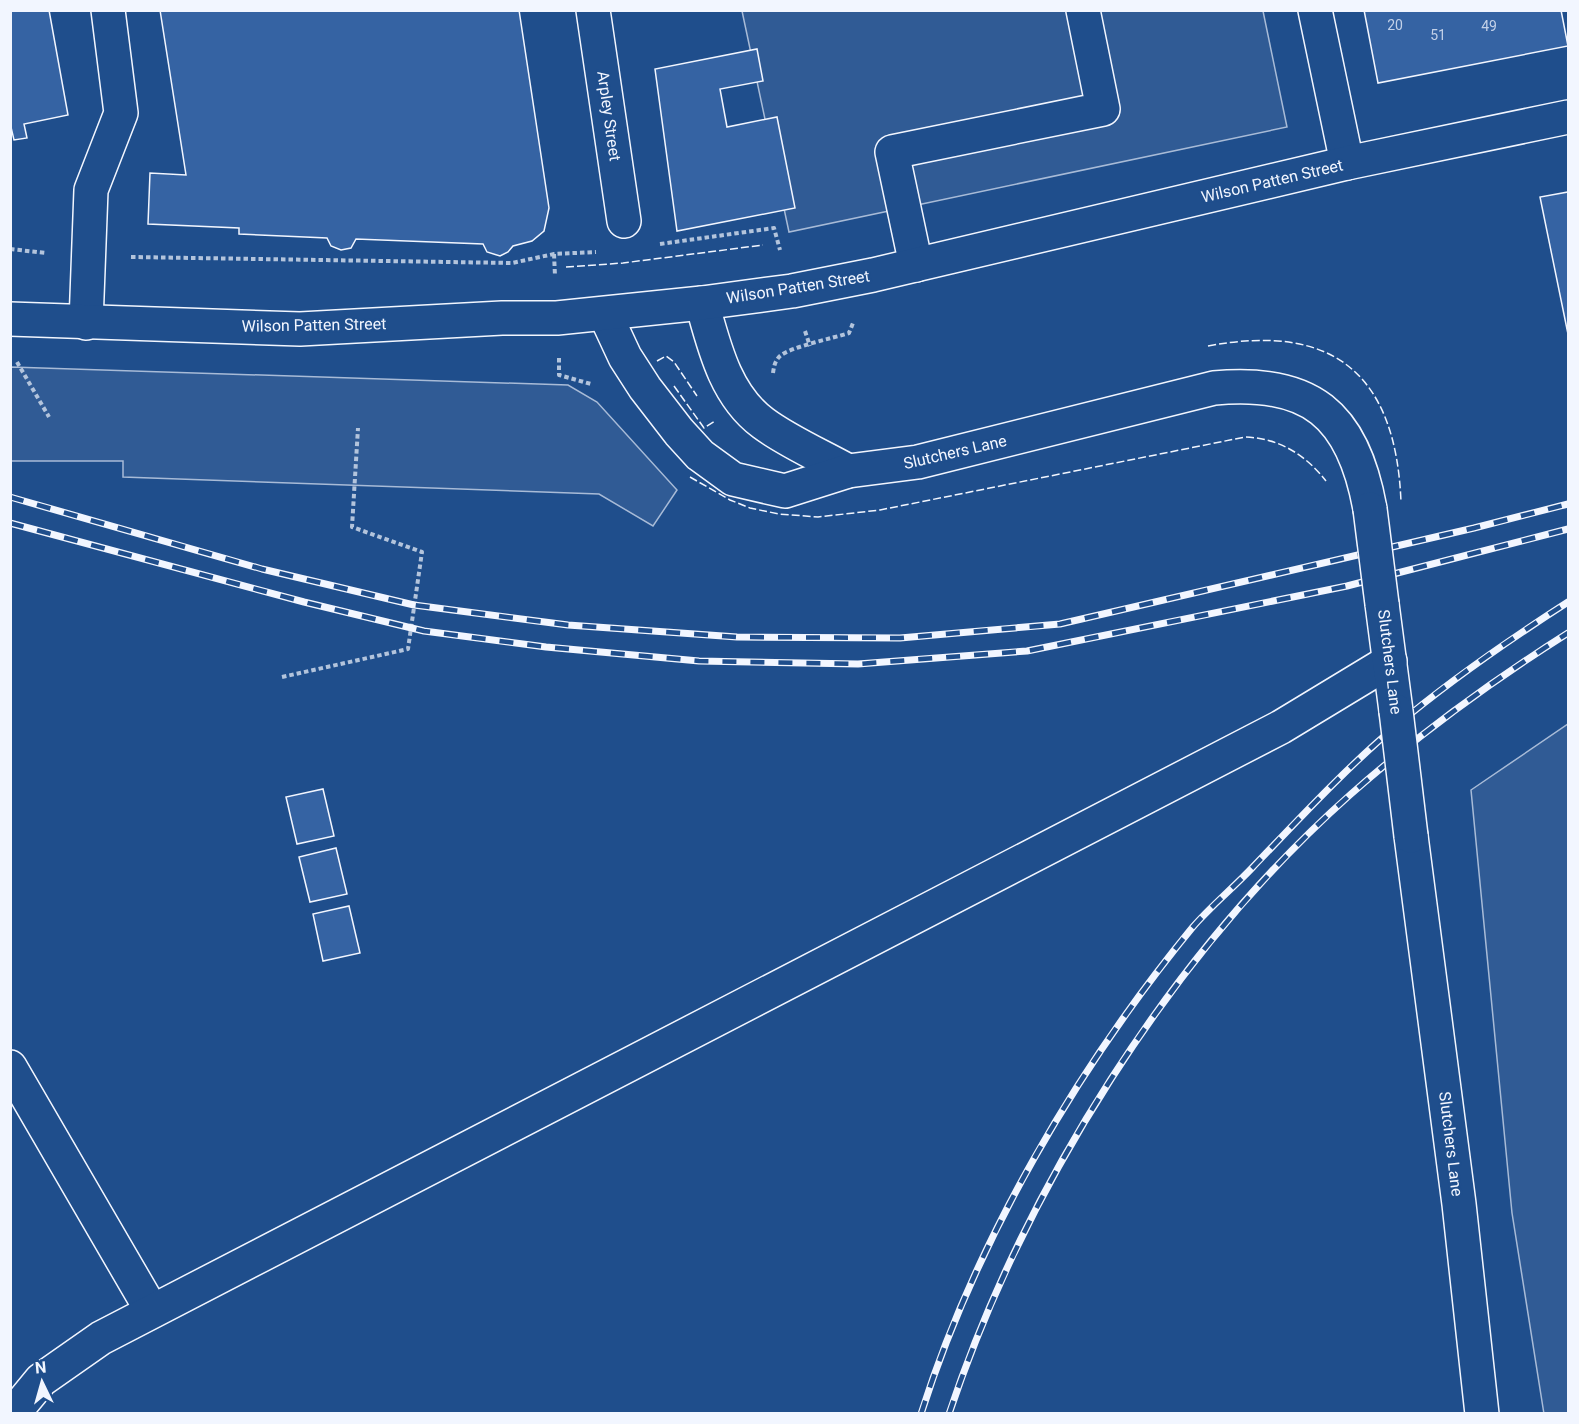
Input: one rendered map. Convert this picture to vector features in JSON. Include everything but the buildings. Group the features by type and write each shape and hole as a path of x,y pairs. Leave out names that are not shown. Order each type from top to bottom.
{"main road":[{"path":"86,323 91,190 121,113 108,10"},
{"name":"Arpley Street","path":"593,10 624,221"},
{"path":"916,265 892,152 1103,109 1083,10"},
{"path":"1315,10 1347,163"},
{"name":"Wilson Patten Street","path":"10,319 300,329 605,314 702,303 792,291 916,265 1347,163 1569,117"},
{"path":"702,303 723,370 737,396 763,423 848,471"},
{"name":"Slutchers Lane","path":"605,314 625,357 678,432 700,455 733,479 785,491 848,471 918,462 1214,388 1245,385 1274,387 1298,394 1319,407 1336,425 1360,466 1370,509 1456,1181 1482,1413"},
{"path":"13,1413 41,1380 101,1338 1281,727 1390,661"},
{"path":"10,1067 152,1311"}],"path":[{"path":"658,245 774,228 776,238"},
{"path":"10,249 58,254"},
{"path":"120,257 512,264 554,254 605,251"},
{"path":"776,382 774,364 779,356 788,351 849,333"},
{"path":"16,361 49,417"},
{"path":"282,677 408,649 422,552 352,527 358,428"}],"shaded area":[{"path":"742,11 1263,11 1287,127 789,232"},
{"path":"11,367 568,385 597,402 677,490 653,526 599,494 123,477 123,461 11,461"},
{"path":"1568,724 1568,1413 1544,1414 1512,1213 1471,790"}],"railway":[{"path":"10,497 262,569 414,605 568,625 737,637 900,638 1060,624 1568,504"},
{"path":"10,523 304,602 424,631 546,647 699,661 858,664 1027,651 1347,586 1568,529"},
{"path":"921,1414 970,1285 1034,1159 1070,1098 1109,1039 1192,928 1377,742 1480,661 1568,602"},
{"path":"949,1414 981,1329 1019,1244 1062,1160 1111,1078 1165,1000 1223,926 1285,857 1376,772 1456,709 1568,633"}],"fence":[{"path":"566,267 623,263 763,245"},
{"path":"1208,346 1252,341 1291,342 1323,351 1350,367 1371,391 1386,421 1396,458 1401,502"},
{"path":"657,361 666,356 674,362 697,396"},
{"path":"674,386 704,428 715,421"},
{"path":"690,477 730,500 750,508 779,514 818,517 880,510 1245,437 1269,440 1290,449 1300,455 1326,481"}]}
